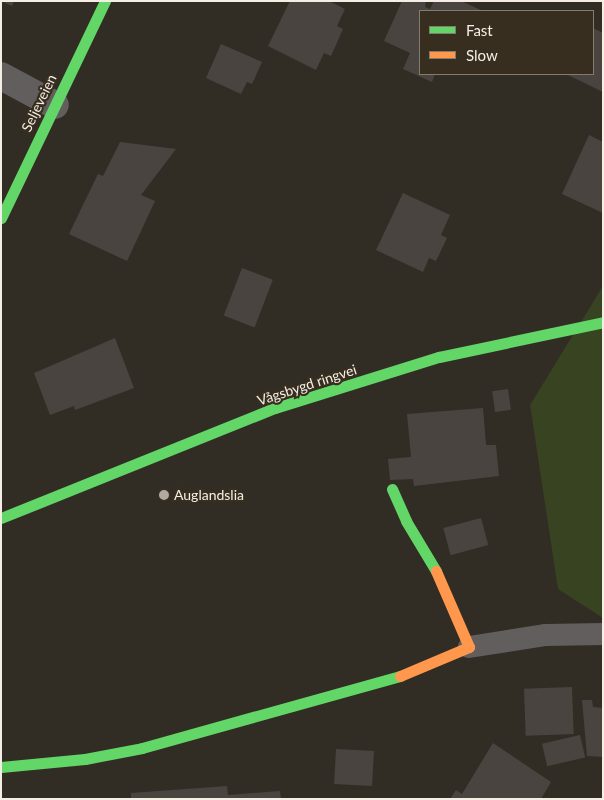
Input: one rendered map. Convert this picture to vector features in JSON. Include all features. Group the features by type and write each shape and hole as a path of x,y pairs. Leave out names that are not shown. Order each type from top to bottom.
{"street":[{"name":"Seljeveien","path":"1,218 105,1"},
{"path":"1,76 55,105"},
{"name":"Vågsbygd ringvei","path":"1,518 275,408 439,357 603,322"},
{"path":"1,767 85,759 142,748 377,684 414,671 469,647 444,585 392,489"}],"lane":[{"path":"469,647 546,635 603,634"}],"green space":[{"path":"603,286 603,618 558,589 530,405"}],"building":[{"path":"1,1 14,1 12,6"},
{"path":"290,1 329,1 345,9 337,26 343,29 331,56 324,53 316,70 268,46"},
{"path":"402,1 426,1 425,7 430,9 434,1 461,1 481,10 419,10 419,75 435,75 432,82 403,69 410,53 384,41"},
{"path":"594,28 603,33 603,92 568,75 594,75"},
{"path":"221,44 262,62 252,84 247,82 241,94 206,78"},
{"path":"589,135 603,142 603,213 562,194"},
{"path":"120,142 176,149 141,195 155,201 127,261 69,234 98,174 103,176"},
{"path":"403,193 450,215 441,235 447,238 436,261 429,258 423,272 376,250"},
{"path":"242,268 273,280 255,327 224,316"},
{"path":"115,338 134,388 75,410 74,406 50,415 34,373"},
{"path":"508,389 511,410 495,412 492,391"},
{"path":"483,408 486,445 496,445 499,476 414,486 413,479 390,480 388,459 411,457 407,414"},
{"path":"481,518 488,545 451,555 443,528"},
{"path":"572,687 574,734 526,736 524,689"},
{"path":"582,700 592,700 593,707 603,708 603,757 587,756"},
{"path":"580,735 585,757 547,766 542,744"},
{"path":"493,743 551,782 541,799 450,799 456,790 462,794"},
{"path":"336,749 374,751 372,786 334,784"},
{"path":"227,786 228,795 280,791 281,799 131,799 131,793"}],"traffic: fast":[{"path":"1,218 105,1"},
{"path":"1,518 275,408 439,357 603,322"},
{"path":"392,489 406,521 436,571"},
{"path":"1,767 85,759 142,748 400,676"}],"traffic: slow":[{"path":"400,676 469,647 436,571"}],"place":[{"name":"Auglandslia","path":"164,495"}]}
